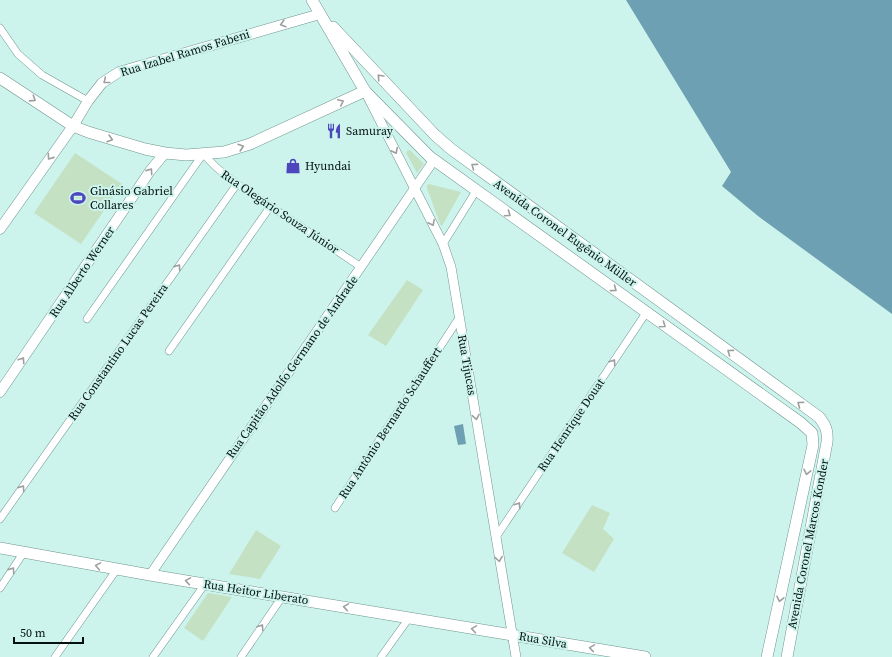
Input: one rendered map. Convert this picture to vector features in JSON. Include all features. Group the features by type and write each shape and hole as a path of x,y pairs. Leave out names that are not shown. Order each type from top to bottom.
{"main road":[{"path":"312,0 320,14"},
{"name":"Avenida Coronel Eugênio Müller","path":"320,14 365,91 420,148 434,160 801,423 812,434"},
{"name":"Avenida Coronel Eugênio Müller","path":"320,14 450,149 820,418 827,431"},
{"name":"Rua Izabel Ramos Fabeni","path":"0,229 102,83 119,72 320,14"},
{"path":"0,78 73,126 145,149 186,155 224,152 250,144 365,91"},
{"name":"Rua Alberto Werner","path":"0,392 146,176 165,153"},
{"name":"Avenida Coronel Marcos Konder","path":"787,657 827,442 827,431"},
{"name":"Avenida Coronel Marcos Konder","path":"768,657 812,445 812,434"},
{"name":"Rua Heitor Liberato","path":"0,548 150,575 512,635"},
{"name":"Rua Silva","path":"512,635 645,657"}],"street":[{"path":"0,28 18,54 42,75 88,101"},
{"name":"Rua Tijucas","path":"365,91 443,244 451,268 516,657"},
{"path":"87,319 202,154"},
{"name":"Rua Olegário Souza Júnior","path":"202,154 237,184 361,267"},
{"name":"Rua Capitão Adolfo Germano de Andrade","path":"150,575 434,160"},
{"name":"Rua Constantino Lucas Pereira","path":"0,519 237,184"},
{"path":"443,244 476,191"},
{"path":"169,351 270,207"},
{"name":"Rua Henrique Douat","path":"496,537 646,313"},
{"name":"Rua Antônio Bernardo Schauffert","path":"335,508 459,318"},
{"path":"0,588 24,552"},
{"path":"55,657 117,569"},
{"path":"154,657 205,584"},
{"path":"241,657 282,596"},
{"path":"381,657 409,618"}],"green space":[{"path":"410,150 424,164 417,173 406,153"},
{"name":"Ginásio Gabriel Collares","path":"75,153 122,184 81,244 34,213"},
{"path":"429,184 461,192 442,226 427,188 427,185"},
{"path":"407,280 423,290 386,346 368,335"},
{"path":"592,505 610,513 603,529 614,539 594,572 562,553"},
{"path":"256,530 281,546 260,579 229,574"},
{"path":"208,593 232,597 203,641 184,628"}],"water":[{"path":"626,0 892,0 892,314 758,216 722,186 731,172"},
{"path":"463,424 466,444 458,445 454,426"}],"place":[{"name":"Samuray","path":"334,131"},
{"name":"Hyundai","path":"293,166"},
{"name":"Ginásio Gabriel Collares","path":"78,198"}]}
